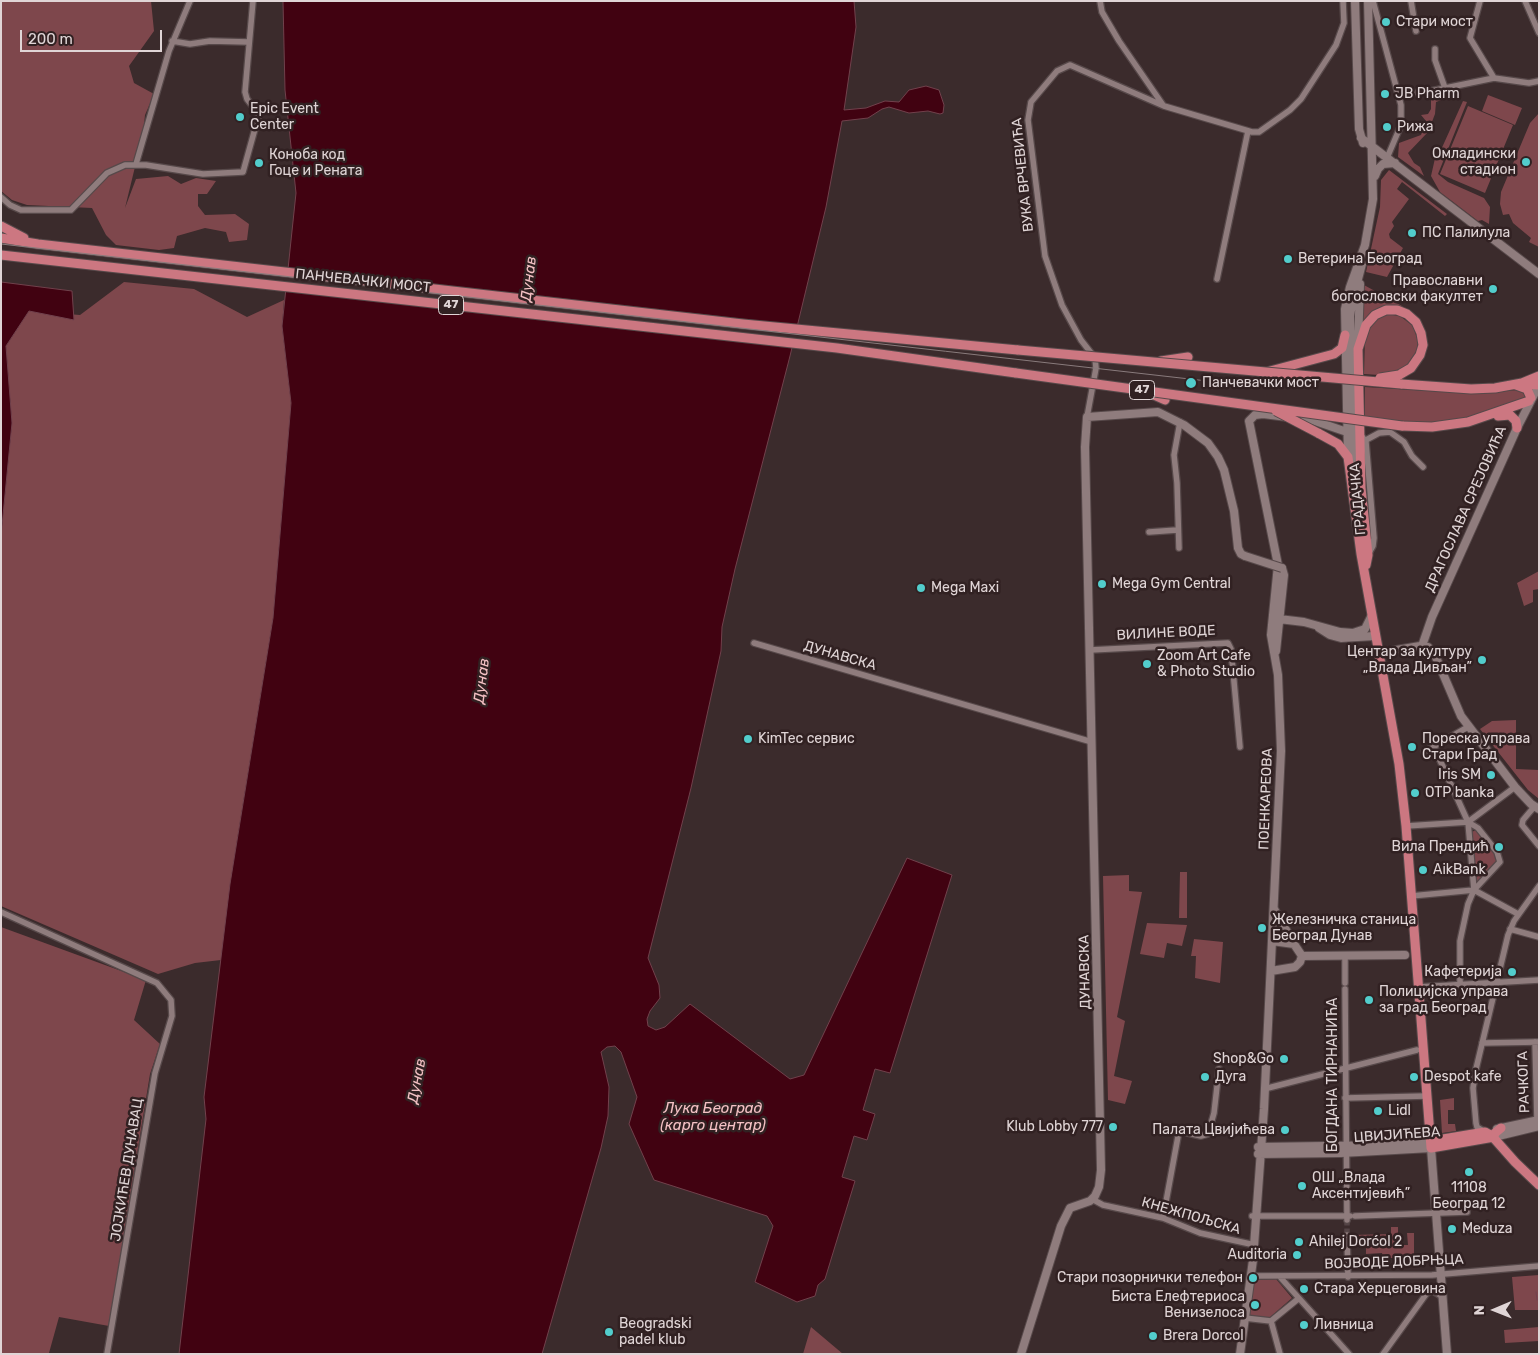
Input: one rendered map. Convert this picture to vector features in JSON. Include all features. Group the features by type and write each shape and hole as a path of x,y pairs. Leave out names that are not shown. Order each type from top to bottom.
{"main road":[{"path":"1356,1 1361,138 1374,162"},
{"path":"1364,570 1368,555 1362,503 1363,437 1358,349 1361,271 1374,178 1368,1"},
{"path":"1361,138 1539,274"},
{"path":"1374,178 1382,165 1395,163"},
{"path":"1,226 16,236 38,244"},
{"name":"47","path":"1,238 38,244"},
{"name":"ПАНЧЕВАЧКИ МОСТ","path":"38,244 838,334 1154,362"},
{"path":"1364,245 1347,299 1345,335 1348,457 1364,570 1399,764 1406,826 1447,1354"},
{"name":"ПАНЧЕВАЧКИ МОСТ","path":"1,255 836,348 1143,390"},
{"path":"1354,501 1350,316 1361,271"},
{"path":"1358,349 1363,328 1375,315 1392,310 1408,314 1419,328 1423,344 1418,360 1400,379"},
{"path":"1267,372 1320,358 1340,350 1345,335"},
{"path":"1154,362 1188,356"},
{"name":"47","path":"1154,362 1353,379 1400,379 1471,389 1516,384 1539,376"},
{"path":"1516,384 1539,385"},
{"path":"1516,384 1526,389 1530,400"},
{"name":"ДРАГОСЛАВА СРЕЈОВИЋА","path":"1422,646 1424,635 1517,428 1539,385"},
{"path":"1143,390 1165,400"},
{"name":"47","path":"1143,390 1402,426 1438,426 1490,415 1530,400"},
{"path":"1269,408 1338,444 1348,457"},
{"path":"1087,417 1151,411 1162,413 1180,422"},
{"name":"ПОЕНКАРЕОВА","path":"1276,658 1271,635 1278,565 1249,426 1250,418 1257,414 1263,414 1323,423"},
{"path":"1490,415 1510,415 1516,421 1517,428"},
{"name":"ДУНАВСКА","path":"1087,417 1085,448 1101,1161 1099,1188 1092,1199"},
{"name":"ПОЕНКАРЕОВА","path":"1180,422 1208,443 1221,463 1234,511 1238,548 1241,554 1282,568 1284,575 1276,658 1281,751 1271,971 1250,1276 1240,1354"},
{"path":"1323,423 1348,422"},
{"path":"1323,423 1347,432"},
{"path":"1279,619 1316,625 1340,632 1358,632 1365,629 1372,615"},
{"path":"1316,625 1330,636 1341,638 1375,636"},
{"path":"1379,653 1422,646 1428,647 1434,654 1456,708 1468,727 1515,787 1536,808"},
{"path":"1274,908 1302,956"},
{"path":"1272,941 1294,944"},
{"path":"1302,956 1405,955"},
{"path":"1271,971 1295,967 1300,962 1302,956"},
{"name":"ЦВИЈИЋЕВА","path":"1431,1144 1501,1128 1538,1122"},
{"name":"ЦВИЈИЋЕВА","path":"1259,1151 1346,1149 1431,1144 1494,1137 1538,1122"},
{"path":"1494,1137 1501,1128"},
{"path":"1485,1132 1494,1137 1537,1181"},
{"path":"1021,1354 1066,1215 1072,1206 1092,1199"}],"street":[{"path":"136,164 172,41 190,1"},
{"path":"1,197 21,210 71,210 110,170 136,164 203,174 243,172 258,118 257,112 247,99 245,92 253,1"},
{"path":"1100,1 1102,12 1114,34 1164,106"},
{"path":"1217,279 1248,131 1255,133 1262,131 1302,99 1342,33 1345,19 1343,1"},
{"path":"1374,1 1402,111 1400,125 1387,158"},
{"path":"1411,1 1416,31"},
{"path":"1480,1 1470,38 1494,78"},
{"path":"1525,1 1537,23 1539,32"},
{"path":"172,41 196,44 210,41 248,42"},
{"path":"1435,49 1435,60 1445,88"},
{"name":"ВУКА ВРЧЕВИЋА","path":"1087,417 1096,368 1094,358 1081,340 1062,305 1045,256 1029,134 1028,110 1034,99 1057,71 1070,65 1164,106 1248,131"},
{"path":"1399,94 1445,88 1494,78 1529,83 1539,81"},
{"path":"1179,548 1174,455 1180,422"},
{"path":"1363,437 1390,432 1404,442 1412,456 1424,467"},
{"path":"1149,532 1177,530"},
{"name":"ВИЛИНЕ ВОДЕ","path":"1090,650 1228,643 1231,649 1240,747"},
{"name":"ДУНАВСКА","path":"754,644 1092,742"},
{"path":"1424,752 1468,727"},
{"path":"1434,747 1468,822 1474,890"},
{"path":"1406,826 1468,822 1515,787"},
{"path":"1536,808 1523,820 1522,825 1539,846"},
{"path":"1460,983 1460,941 1465,915 1474,890 1497,866 1500,856 1478,828 1468,822"},
{"path":"1485,1132 1477,1127 1473,1088 1482,1043 1510,929 1518,914 1538,888"},
{"path":"1411,896 1474,890 1518,914"},
{"name":"ЈОЈКИЋЕВ ДУНАВАЦ","path":"1,912 151,979 168,993 171,1000 172,1016 155,1073 107,1354"},
{"path":"1510,929 1539,937"},
{"name":"БОГДАНА ТИРНАНИЋА","path":"1345,956 1345,1098 1350,1217"},
{"path":"1418,987 1460,983 1539,980"},
{"path":"1482,1043 1537,1042"},
{"name":"РАЧКОГА","path":"1537,1042 1538,1122"},
{"path":"1264,1088 1417,1050"},
{"path":"1163,1218 1179,1131 1201,1136 1208,1134 1214,1113 1219,1069"},
{"path":"1345,1098 1427,1096"},
{"name":"КНЕЖПОЉСКА","path":"1092,1199 1107,1206 1163,1218 1200,1233 1252,1245"},
{"path":"1254,1216 1350,1217 1467,1212"},
{"path":"1347,1235 1348,1277"},
{"name":"ВОЈВОДЕ ДОБРЊЦА","path":"1250,1276 1348,1277 1441,1274 1539,1266"},
{"path":"1280,1277 1349,1354"},
{"path":"1383,1354 1427,1293 1437,1292 1443,1297"},
{"path":"1245,1318 1271,1321 1298,1299"},
{"path":"1271,1321 1280,1354"}],"shaded area":[{"path":"1,1 151,1 154,31 129,66 134,83 154,94 145,115 143,134 125,208 136,179 168,176 181,184 196,178 216,181 207,194 198,194 198,206 205,215 235,214 249,224 247,240 229,242 226,232 205,228 177,236 174,248 159,250 116,245 106,235 92,208 27,205 12,200 1,191"},
{"path":"1445,88 1444,99 1436,102 1435,114 1428,132 1408,153 1414,163 1420,167 1424,176 1398,157 1399,143 1421,135 1426,121 1421,115 1428,114 1431,109 1431,91"},
{"path":"1488,95 1522,108 1515,125 1482,111"},
{"path":"1463,101 1467,102 1438,174 1448,182 1484,198 1490,207 1489,224 1482,220 1478,221 1440,192 1431,176 1436,154 1440,152"},
{"path":"1468,106 1513,125 1485,193 1440,174"},
{"name":"Омладински стадион","path":"1539,113 1539,247 1529,242 1531,238 1513,223 1509,214 1503,215 1500,204 1501,192 1530,123"},
{"path":"1389,170 1447,214 1445,216 1402,182 1397,189 1409,199 1392,222 1394,226 1389,234 1390,238 1403,248 1387,277 1366,272 1380,207 1381,180"},
{"path":"124,282 194,289 247,317 284,300 282,326 291,403 273,618 237,840 221,960 195,963 158,974 1,906 1,536 12,423 6,346 29,311 80,315"},
{"path":"1364,285 1402,306 1405,310 1391,308 1361,326"},
{"path":"1386,314 1400,316 1413,326 1418,341 1417,354 1410,366 1398,372 1379,375 1364,374 1365,335 1374,320"},
{"path":"1365,387 1464,393 1519,390 1526,395 1521,401 1454,423 1365,421"},
{"path":"1539,571 1539,589 1533,590 1533,602 1524,606 1517,583"},
{"path":"1516,720 1516,769 1539,770 1539,799 1528,790 1480,729 1492,721"},
{"path":"1477,830 1495,852 1497,859 1495,866 1477,884 1471,832"},
{"path":"1180,872 1187,872 1187,918 1179,918"},
{"path":"1129,875 1129,891 1142,892 1117,1017 1125,1021 1114,1076 1132,1081 1125,1104 1108,1100 1103,876"},
{"path":"1147,923 1187,925 1182,946 1167,943 1164,958 1140,954"},
{"path":"1,927 146,980 134,1020 160,1044 150,1074 109,1326 59,1317 49,1353 53,1354 1,1354"},
{"path":"1194,939 1223,942 1220,983 1195,978 1196,956 1191,956"},
{"path":"1454,1098 1454,1110 1448,1110 1448,1124 1455,1124 1456,1131 1442,1133 1440,1100"},
{"path":"1391,1227 1398,1227 1398,1245 1408,1245 1407,1233 1414,1233 1414,1258 1383,1258 1382,1253 1366,1254 1366,1244 1352,1244 1352,1235 1391,1234"},
{"path":"1539,1275 1539,1310 1515,1310 1512,1277"},
{"path":"1276,1279 1292,1298 1269,1318 1249,1316 1254,1280"},
{"path":"811,1327 843,1354 803,1354"},
{"path":"1539,1327 1539,1341 1505,1343 1504,1330"}],"water":[{"path":"283,1 854,1 856,27 844,110 866,108 885,101 899,102 909,90 926,86 939,90 944,105 943,113 940,114 928,111 909,113 889,107 868,118 842,121 826,207 735,569 722,627 721,651 691,788 648,958 659,985 660,998 650,1011 647,1019 648,1026 656,1030 665,1027 690,1004 790,1079 804,1075 907,858 952,875 890,1073 875,1069 863,1110 875,1114 867,1140 854,1136 842,1177 855,1181 825,1279 818,1285 815,1296 797,1302 755,1282 773,1226 767,1216 654,1180 629,1124 637,1097 621,1052 615,1046 607,1047 601,1052 609,1087 608,1116 601,1148 542,1354 179,1354 206,1119 204,1097 230,884 273,618 291,403 282,326 296,193 285,90"},
{"path":"1,282 72,291 74,320 29,311 6,346 12,423 1,536"}],"pier":[{"path":"285,267 799,325 795,347 283,289"}],"waterway":[{"path":"1536,1292 1537,1300"}],"tunnel":[{"path":"1347,1220 1347,1235"}],"railway":[{"path":"1,244 1260,387"}],"place":[{"name":"Стари мост","path":"1386,22"},
{"name":"JB Pharm","path":"1385,94"},
{"name":"Epic Event Center","path":"240,117"},
{"name":"Рижа","path":"1387,127"},
{"name":"Омладински стадион","path":"1526,162"},
{"name":"Коноба код Гоце и Рената","path":"259,163"},
{"name":"ПС Палилула","path":"1412,233"},
{"name":"Ветерина Београд","path":"1288,259"},
{"name":"Православни богословски факултет","path":"1493,289"},
{"name":"Панчевачки мост","path":"1191,383"},
{"name":"Mega Gym Central","path":"1102,584"},
{"name":"Mega Maxi","path":"921,588"},
{"name":"Центар за културу „Влада Дивљан”","path":"1482,660"},
{"name":"Zoom Art Cafe & Photo Studio","path":"1147,664"},
{"name":"KimTec сервис","path":"748,739"},
{"name":"Пореска управа Стари Град","path":"1412,747"},
{"name":"Iris SM","path":"1491,775"},
{"name":"OTP banka","path":"1415,793"},
{"name":"Вила Прендић","path":"1499,847"},
{"name":"AikBank","path":"1423,870"},
{"name":"Железничка станица Београд Дунав","path":"1262,928"},
{"name":"Кафетерија","path":"1512,972"},
{"name":"Полицијска управа за град Београд","path":"1369,1000"},
{"name":"Shop&Go","path":"1284,1059"},
{"name":"Дуга","path":"1205,1077"},
{"name":"Despot kafe","path":"1414,1077"},
{"name":"Lidl","path":"1378,1111"},
{"name":"Klub Lobby 777","path":"1113,1127"},
{"name":"Палата Цвијићева","path":"1285,1130"},
{"name":"11108 Београд 12","path":"1469,1172"},
{"name":"ОШ „Влада Аксентијевић”","path":"1302,1186"},
{"name":"Meduza","path":"1452,1229"},
{"name":"Ahilej Dorćol 2","path":"1299,1242"},
{"name":"Auditoria","path":"1297,1255"},
{"name":"Стари позорнички телефон","path":"1253,1278"},
{"name":"Стара Херцеговина","path":"1304,1289"},
{"name":"Биста Елефтериоса Венизелоса","path":"1255,1305"},
{"name":"Ливница","path":"1304,1325"},
{"name":"Beogradski padel klub","path":"609,1332"},
{"name":"Brera Dorcol","path":"1153,1336"}],"water label":[{"name":"Дунав","path":"529,279"},
{"name":"Дунав","path":"482,681"},
{"name":"Дунав","path":"417,1081"},
{"name":"Лука Београд (карго центар)","path":"713,1118"}]}
